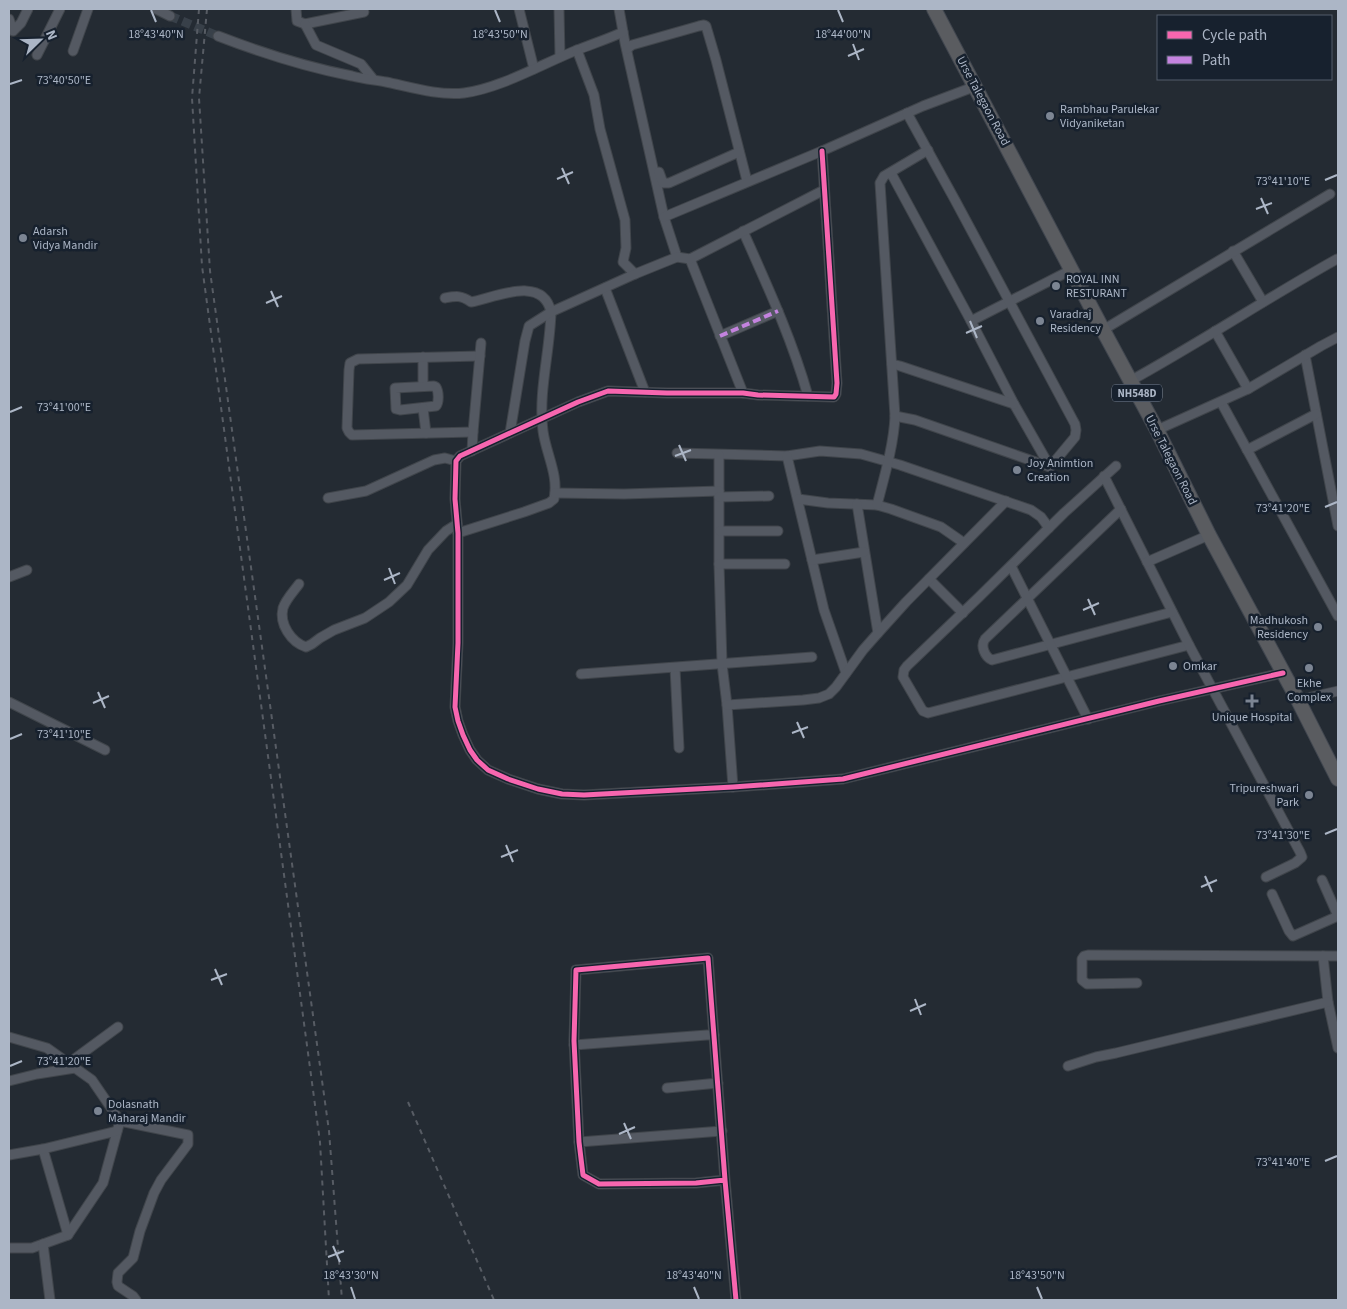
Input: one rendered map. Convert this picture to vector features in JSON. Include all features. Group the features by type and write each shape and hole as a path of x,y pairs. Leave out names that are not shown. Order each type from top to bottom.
{"highway":[{"name":"Urse Talegaon Road","path":"934,9 1157,430 1209,535 1298,700 1338,779"}],"street":[{"path":"9,19 13,31 22,23 28,9"},
{"path":"38,54 60,9"},
{"path":"73,51 88,9"},
{"path":"156,9 170,12"},
{"path":"296,9 297,21 305,24 364,12"},
{"path":"519,9 534,69"},
{"path":"560,9 560,57"},
{"path":"619,9 664,216 677,257"},
{"path":"305,24 316,46 361,64 376,80"},
{"path":"627,49 632,45 698,26 706,26 747,181"},
{"path":"219,34 254,46 376,80 434,92 463,94 487,88 623,32"},
{"path":"577,50 594,95 600,129 625,220 626,248 623,262 635,274"},
{"path":"636,82 663,184 739,152"},
{"path":"664,216 822,151 907,113 976,86"},
{"path":"907,113 1075,424 1074,437 1050,467"},
{"path":"877,505 895,425 880,183 884,176 928,150"},
{"path":"822,151 834,324 836,394 834,397 743,393 608,391 460,456 456,461 458,643 455,707 463,735 477,760 488,770 508,779 538,789 562,794 584,795 843,779 1159,700 1283,673"},
{"path":"891,173 972,321 1014,404 1050,467"},
{"path":"510,433 527,330 534,322 550,312 635,274 677,257 690,258 824,190"},
{"path":"1103,330 1330,194"},
{"path":"743,231 778,311 808,396"},
{"path":"1233,251 1263,302"},
{"path":"690,258 743,393"},
{"path":"1130,381 1337,259"},
{"path":"972,321 1071,270"},
{"path":"605,288 645,392"},
{"path":"299,584 287,600 283,609 283,619 288,633 306,647 334,630 365,618 388,602 407,585 428,550 446,531 554,499 555,482 543,432 542,406 549,305 539,295 530,292 509,292 471,302 459,296 445,298"},
{"path":"720,336 778,311"},
{"path":"1215,331 1248,390"},
{"path":"1157,430 1248,390 1338,337"},
{"path":"472,451 481,343"},
{"path":"1305,355 1338,526"},
{"path":"473,432 352,435 348,432 347,428 349,370 350,364 358,359 480,356"},
{"path":"423,358 423,386"},
{"path":"892,364 1014,404"},
{"path":"396,387 436,387 438,390 438,403 436,406 423,408 396,410 394,390 396,387"},
{"path":"1221,402 1338,616"},
{"path":"423,408 426,433"},
{"path":"1247,450 1316,414"},
{"path":"895,416 915,420 1050,467"},
{"path":"677,453 787,456 820,451 860,454 888,461 1031,510 1049,528"},
{"path":"719,455 719,564 722,664 733,787"},
{"path":"787,456 824,610 846,673"},
{"path":"328,498 366,491 434,460 445,458 456,461"},
{"path":"1116,466 1049,528 904,670 904,677 923,712 928,713 1189,645"},
{"path":"1104,476 1189,645 1302,857 1295,863 1266,877"},
{"path":"555,493 769,496"},
{"path":"798,499 828,503 877,505 941,527 964,543"},
{"path":"727,705 819,698 829,694 878,633 1006,501"},
{"path":"857,504 878,633"},
{"path":"1120,509 982,643 988,658 992,660 1172,612"},
{"path":"720,531 778,531"},
{"path":"1147,562 1209,535"},
{"path":"812,560 864,552"},
{"path":"719,564 785,564"},
{"path":"1011,566 1088,719"},
{"path":"9,577 27,570"},
{"path":"929,579 963,612"},
{"path":"581,674 812,657"},
{"path":"675,668 679,748"},
{"path":"1298,700 1338,691"},
{"path":"9,702 105,750"},
{"path":"1272,894 1289,932 1293,936 1338,916 1322,880"},
{"path":"1137,983 1087,984 1082,980 1082,959 1088,955 1338,956"},
{"path":"1323,956 1328,1002 1338,1048"},
{"path":"725,1180 696,1183 599,1184 583,1175 579,1142 574,1045 576,970 708,958 736,1300"},
{"path":"1068,1066 1096,1057 1116,1054 1328,1002"},
{"path":"9,1082 72,1065 118,1028"},
{"path":"574,1045 714,1036"},
{"path":"9,1037 48,1048 92,1080 120,1121 188,1135 188,1144 161,1180 154,1193 133,1258 118,1273 118,1286 136,1300"},
{"path":"667,1088 718,1083"},
{"path":"9,1248 32,1248 68,1235 103,1183 120,1121"},
{"path":"9,1155 43,1149 117,1131"},
{"path":"579,1142 722,1131"},
{"path":"43,1149 68,1235"},
{"path":"43,1244 50,1300"}],"tunnel":[{"path":"170,16 218,36"}],"railway":[{"path":"199,9 192,98 202,266 320,1142 329,1300"},
{"path":"207,9 199,98 210,271 329,1131 342,1300"},
{"path":"408,1102 494,1300"}],"marked path":[{"path":"720,336 778,311"}],"cycle path":[{"path":"822,151 837,383 834,397 743,393 608,391 578,402 460,456 456,461 458,643 455,707 463,735 477,760 488,770 508,779 538,789 562,794 584,795 843,779 1159,701 1283,673"},
{"path":"725,1180 696,1183 599,1184 583,1175 579,1142 574,1041 576,970 708,958 736,1300"}],"place":[{"name":"Rambhau Parulekar Vidyaniketan","path":"1050,116"},
{"name":"Adarsh Vidya Mandir","path":"23,238"},
{"name":"ROYAL INN RESTURANT","path":"1056,286"},
{"name":"Varadraj Residency","path":"1040,321"},
{"name":"Joy Animtion Creation","path":"1017,470"},
{"name":"Madhukosh Residency","path":"1318,627"},
{"name":"Omkar","path":"1173,666"},
{"name":"Ekhe Complex","path":"1309,668"},
{"name":"Unique Hospital","path":"1252,701"},
{"name":"Tripureshwari Park","path":"1309,795"},
{"name":"Dolasnath Maharaj Mandir","path":"98,1111"}]}
